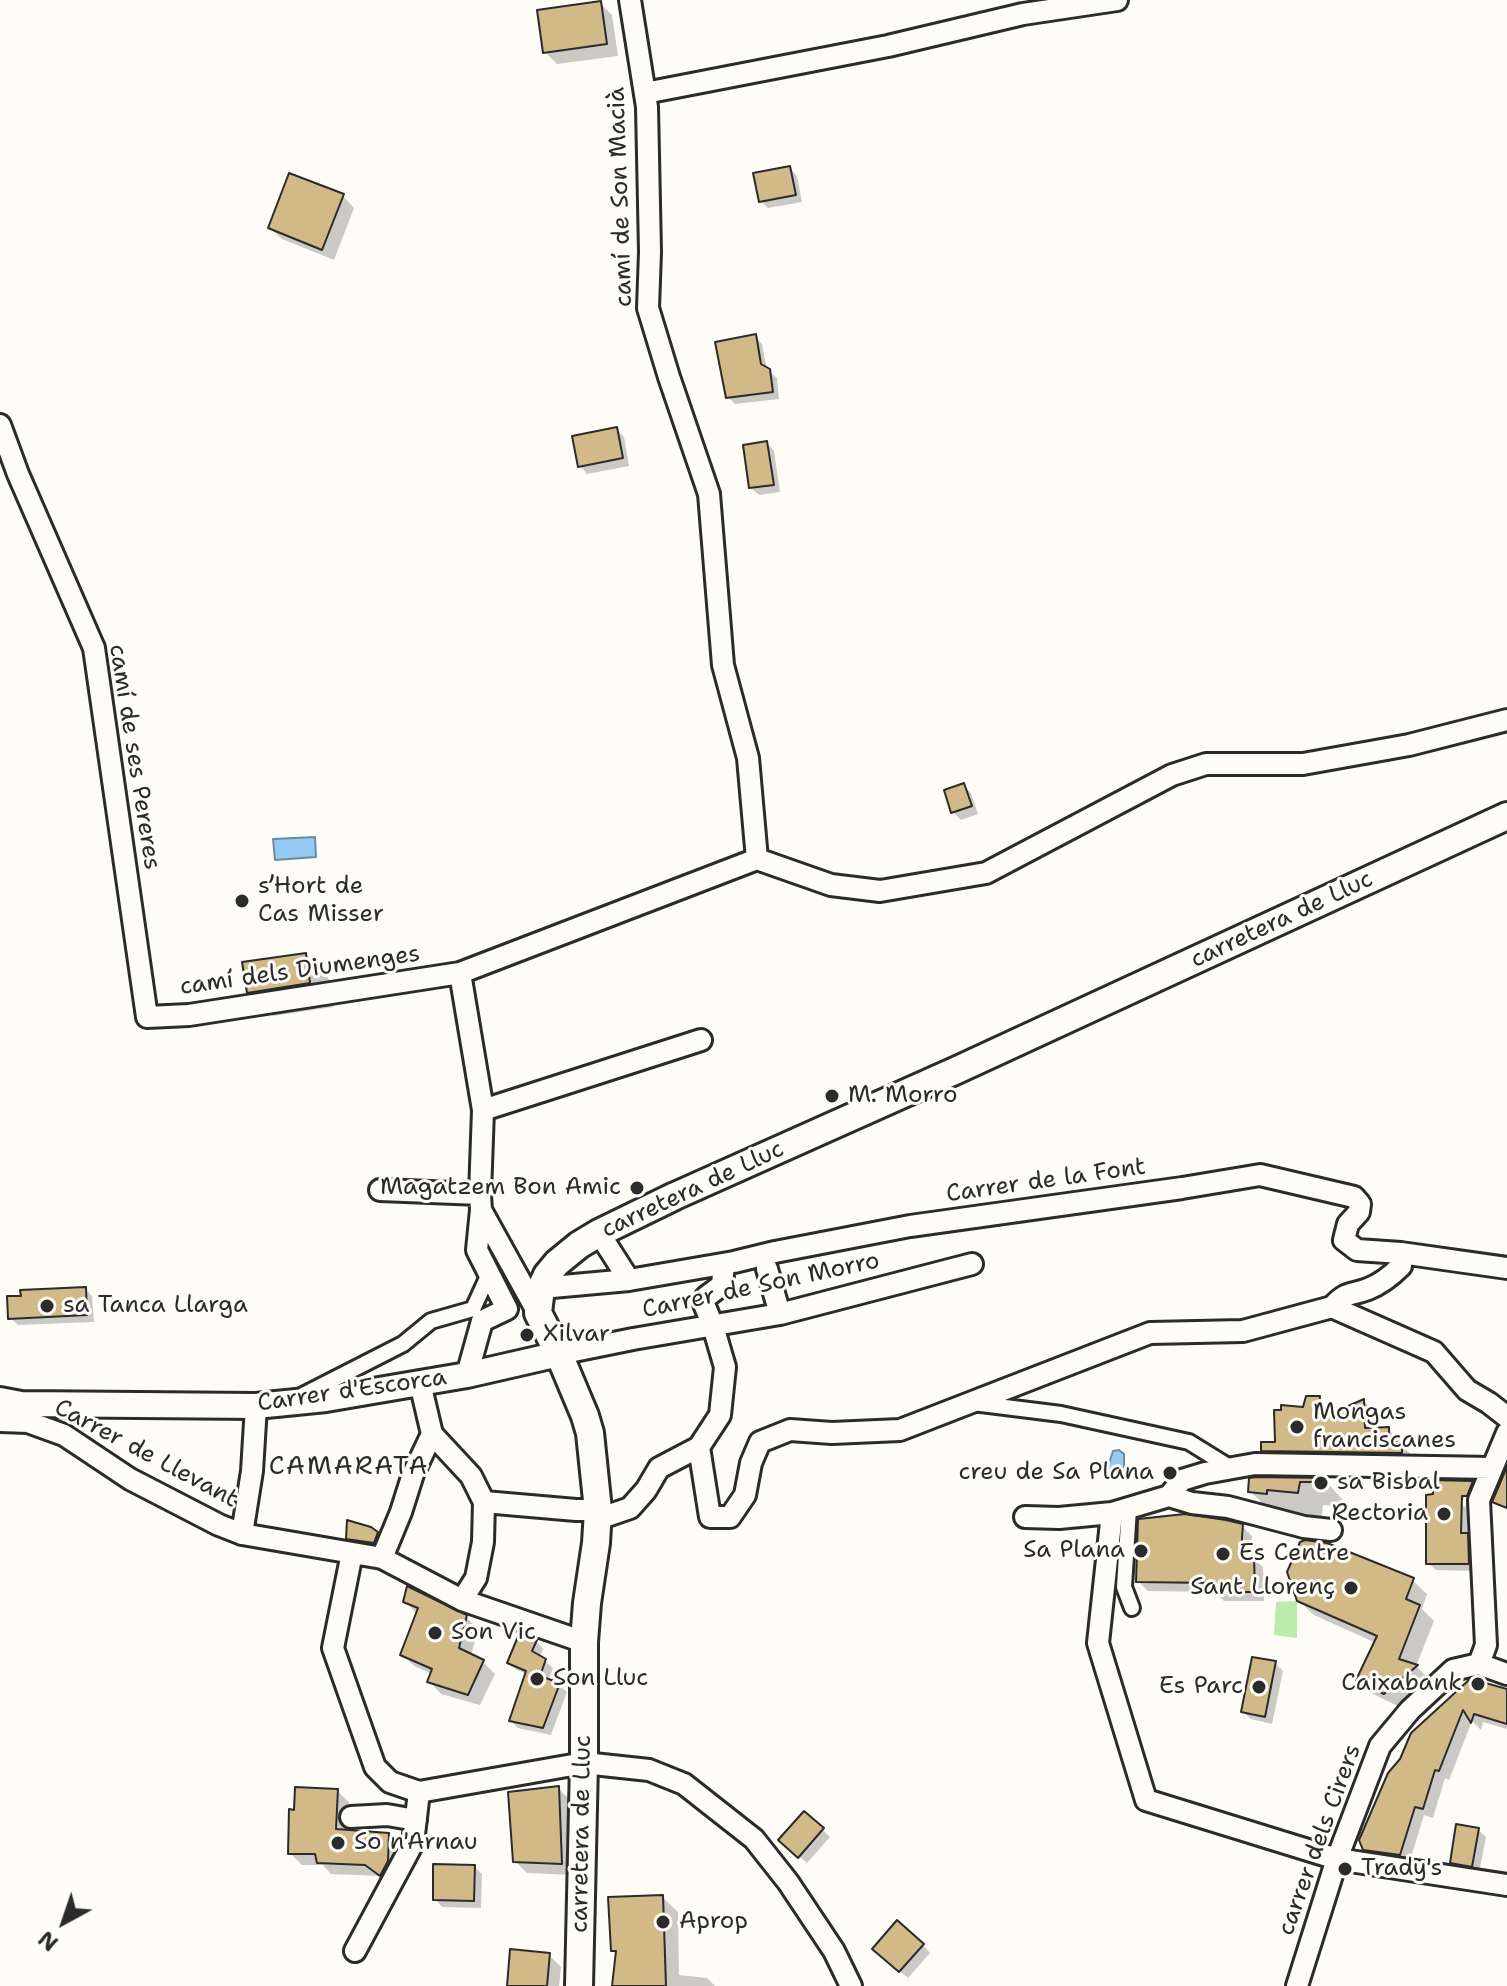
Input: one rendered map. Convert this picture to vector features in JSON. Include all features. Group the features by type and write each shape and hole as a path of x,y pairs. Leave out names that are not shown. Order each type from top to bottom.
{"main road":[{"name":"carretera de Lluc","path":"579,1986 584,1642 598,1515 590,1433 539,1300 547,1275 579,1245 675,1196 957,1070 1507,816"}],"street":[{"name":"camí de Son Macià","path":"630,0 647,107 648,308 709,494 723,665 748,758 757,859"},
{"path":"645,93 888,46 1023,14 1117,0"},
{"name":"camí de ses Pereres","path":"0,425 18,474 94,648 147,1017"},
{"path":"757,859 831,885 880,891 986,873 1172,775 1206,764 1303,764 1409,745 1507,720"},
{"name":"camí dels Diumenges","path":"147,1017 189,1015 460,973 757,859"},
{"path":"460,973 483,1110 477,1250 507,1309 482,1321 467,1375"},
{"path":"483,1110 701,1040"},
{"name":"Carrer de la Font","path":"539,1300 910,1226 1260,1175 1354,1197 1360,1204 1359,1212 1348,1224 1344,1240 1357,1250 1401,1253"},
{"path":"380,1190 480,1202"},
{"path":"480,1202 539,1300"},
{"path":"599,1233 629,1280"},
{"path":"699,1447 710,1517 730,1517 745,1495 751,1463 760,1442 790,1430 832,1433 900,1430 1150,1333 1243,1331 1332,1307 1343,1295 1368,1289 1389,1278 1401,1266 1401,1253 1507,1268"},
{"path":"484,1502 598,1515 630,1508 659,1468 699,1447 720,1415 725,1367 704,1304 706,1297 722,1285 724,1264"},
{"name":"Carrer de Son Morro","path":"559,1354 780,1314 972,1264"},
{"path":"767,1269 780,1314"},
{"path":"287,1402 315,1391 403,1344 431,1321 473,1309 489,1274"},
{"path":"1332,1307 1434,1352 1467,1390 1507,1417"},
{"name":"Carrer d'Escorca","path":"0,1400 21,1404 256,1406 326,1399 467,1375 559,1354"},
{"path":"420,1383 432,1434 471,1476 484,1502 483,1542 476,1578 462,1600"},
{"path":"969,1403 1061,1414 1189,1442 1231,1468"},
{"path":"242,1534 252,1471 256,1406"},
{"name":"Carrer de Llevant","path":"0,1421 28,1422 64,1435 130,1479 242,1534 382,1558 462,1600 584,1642"},
{"path":"1507,1433 1479,1500 1482,1654 1507,1674"},
{"path":"382,1558 413,1474 432,1434"},
{"path":"1025,1517 1059,1518 1120,1511 1169,1496 1182,1480 1255,1464 1492,1468"},
{"path":"1169,1496 1192,1503 1228,1507 1304,1527 1331,1530"},
{"path":"1120,1511 1124,1587 1132,1608"},
{"path":"1120,1511 1098,1643 1146,1800 1337,1859 1507,1885"},
{"path":"352,1553 333,1648 375,1767 390,1782 419,1792 584,1763 649,1770 684,1784 754,1839 788,1882 834,1951 851,1986"},
{"name":"carrer dels Cirers","path":"1297,1986 1337,1859 1380,1746 1410,1710 1453,1670 1482,1654"},
{"path":"355,1951 413,1843 419,1792"},
{"path":"351,1817 387,1815 416,1820"}],"green space":[{"path":"1297,1601 1297,1638 1274,1635 1276,1602"}],"water":[{"path":"315,837 316,857 275,860 273,839"},
{"path":"1119,1450 1124,1454 1124,1478 1104,1479 1113,1451"}],"building":[{"path":"601,1 607,44 543,53 537,10"},
{"path":"790,166 796,195 759,202 753,173"},
{"path":"289,173 344,194 322,250 268,228"},
{"path":"756,334 761,364 770,369 773,392 726,398 715,342"},
{"path":"617,427 623,458 578,467 572,436"},
{"path":"767,441 774,485 749,488 743,445"},
{"path":"964,783 972,806 951,813 944,790"},
{"path":"306,953 310,983 247,993 242,962"},
{"name":"sa Tanca Llarga","path":"86,1287 87,1315 8,1319 7,1296 21,1296 20,1290"},
{"path":"1306,1396 1320,1396 1319,1409 1346,1407 1364,1399 1365,1428 1389,1427 1389,1442 1402,1442 1402,1453 1261,1451 1261,1442 1275,1442 1274,1410 1281,1410 1281,1405 1303,1407"},
{"path":"1507,1467 1507,1508 1492,1502"},
{"path":"1249,1478 1325,1478 1325,1482 1300,1482 1298,1493 1248,1492"},
{"name":"Rectoria","path":"1432,1480 1473,1481 1467,1496 1462,1496 1461,1533 1468,1533 1469,1564 1426,1564 1426,1495 1433,1494"},
{"path":"1185,1514 1243,1524 1241,1552 1254,1555 1255,1592 1212,1592 1213,1583 1136,1582 1138,1519"},
{"path":"347,1520 378,1532 374,1543 346,1539"},
{"name":"Sant Llorenç","path":"1300,1542 1327,1543 1414,1578 1406,1599 1420,1605 1399,1659 1418,1665 1384,1694 1356,1680 1377,1636 1297,1601 1287,1572"},
{"name":"Son Vic","path":"407,1586 467,1615 459,1648 484,1660 468,1695 427,1682 432,1669 400,1655 418,1608 403,1602"},
{"name":"Son Lluc","path":"519,1634 537,1640 532,1651 546,1659 540,1676 560,1683 543,1728 509,1721 526,1671 507,1663"},
{"name":"Es Parc","path":"1252,1657 1276,1661 1265,1717 1241,1712"},
{"path":"1476,1678 1507,1689 1507,1724 1474,1714 1471,1723 1463,1710 1439,1771 1435,1770 1423,1809 1415,1807 1400,1855 1363,1850 1359,1840 1388,1773 1400,1759 1411,1733 1470,1679"},
{"path":"559,1786 562,1864 513,1862 508,1792"},
{"name":"So n'Arnau","path":"295,1787 338,1789 336,1829 389,1833 388,1861 380,1876 365,1865 317,1863 315,1854 288,1854 289,1809 294,1810"},
{"path":"804,1811 824,1828 798,1858 778,1840"},
{"path":"1456,1824 1479,1828 1472,1867 1450,1863"},
{"path":"433,1864 475,1865 474,1901 433,1900"},
{"path":"663,1895 666,1986 612,1986 616,1951 611,1951 608,1897"},
{"path":"897,1920 924,1944 899,1972 872,1949"},
{"path":"510,1949 550,1953 547,1986 507,1986"}],"place":[{"name":"s’Hort de Cas Misser","path":"242,901"},
{"name":"M. Morro","path":"832,1096"},
{"name":"Magatzem Bon Amic","path":"637,1188"},
{"name":"sa Tanca Llarga","path":"47,1306"},
{"name":"Xilvar","path":"527,1335"},
{"name":"Mongas franciscanes","path":"1297,1427"},
{"name":"creu de Sa Plana","path":"1170,1473"},
{"name":"sa Bisbal","path":"1321,1483"},
{"name":"Rectoria","path":"1444,1514"},
{"name":"Sa Plana","path":"1141,1551"},
{"name":"Es Centre","path":"1223,1554"},
{"name":"Sant Llorenç","path":"1351,1588"},
{"name":"Son Vic","path":"435,1633"},
{"name":"Son Lluc","path":"537,1679"},
{"name":"Caixabank","path":"1478,1684"},
{"name":"Es Parc","path":"1259,1687"},
{"name":"So n'Arnau","path":"338,1843"},
{"name":"Trady's","path":"1345,1869"},
{"name":"Aprop","path":"663,1922"}],"district":[{"name":"CAMARATA","path":"349,1467"}]}
